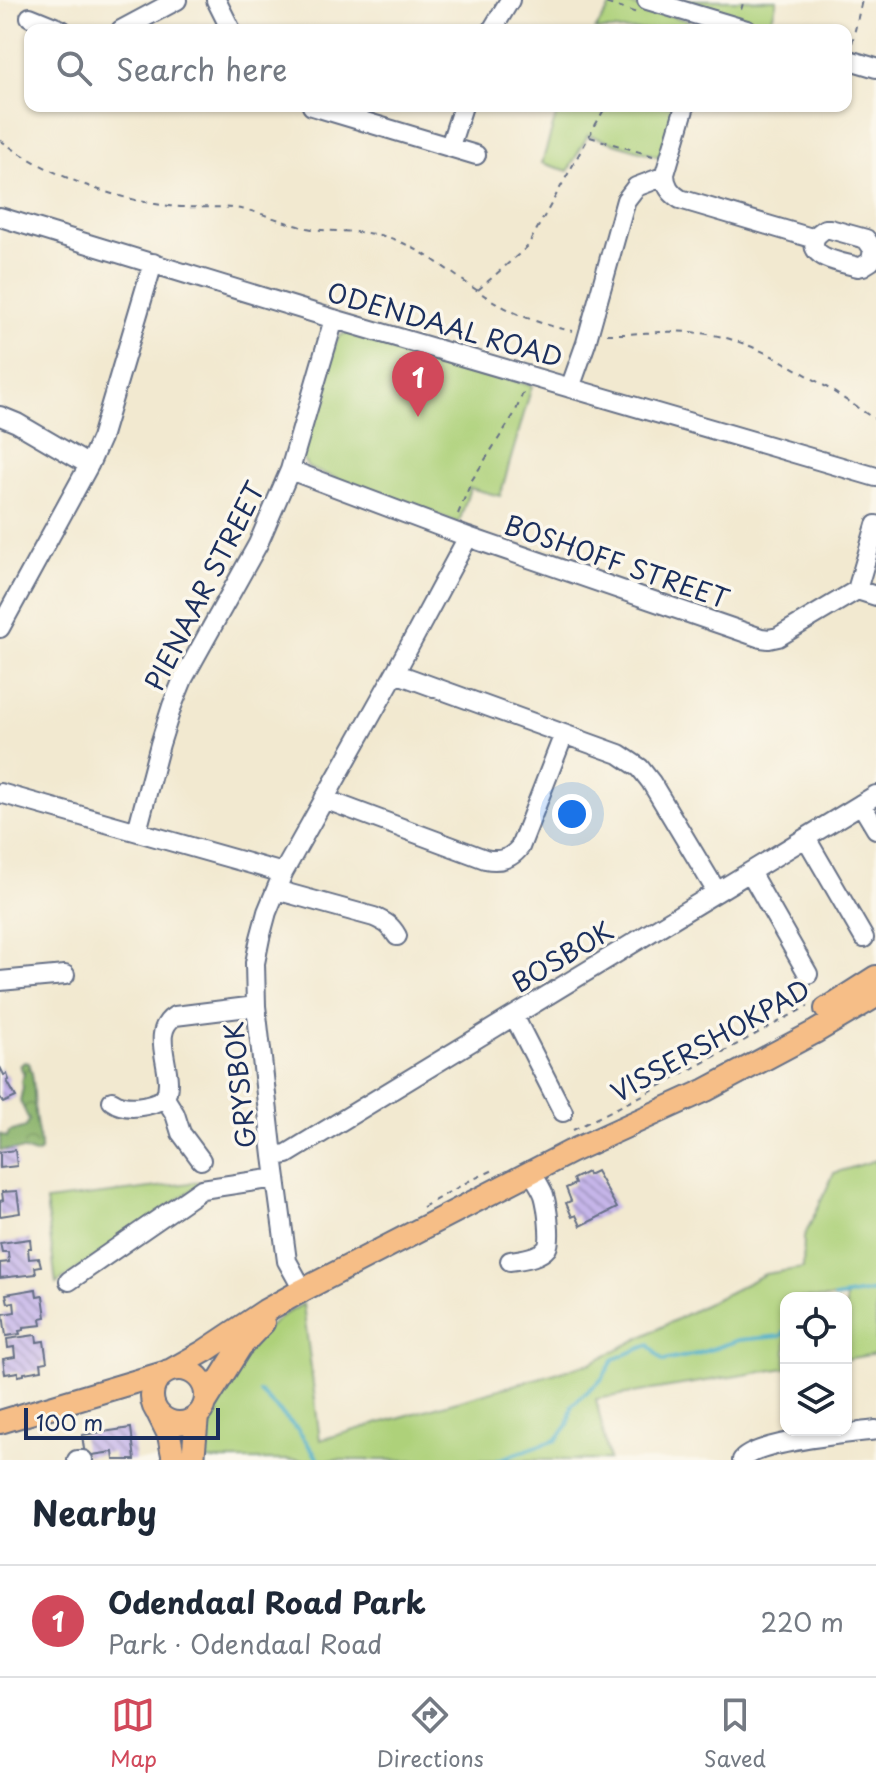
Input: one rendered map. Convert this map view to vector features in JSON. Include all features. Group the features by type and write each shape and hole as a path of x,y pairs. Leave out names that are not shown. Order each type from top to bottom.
{"main road":[{"name":"VISSERSHOKPAD","path":"0,1422 168,1371 303,1290 531,1172 571,1141 706,1090 815,1032 872,994"},
{"name":"VISSERSHOKPAD","path":"193,1460 201,1409 240,1347 284,1302"},
{"path":"86,1396 124,1397 158,1412 175,1423 187,1422 201,1409 205,1389 198,1376 186,1369 168,1371 154,1383 151,1397 158,1412 169,1435 174,1460"}],"street":[{"path":"132,24 177,0"},
{"path":"216,0 228,24"},
{"path":"496,24 510,0"},
{"path":"647,0 707,24"},
{"path":"30,17 47,24"},
{"path":"852,61 876,68"},
{"path":"333,112 476,155"},
{"path":"450,146 461,112"},
{"path":"683,112 667,169 669,189 680,199 815,239"},
{"path":"570,388 589,334 626,200 632,191 667,169"},
{"name":"ODENDAAL ROAD","path":"0,217 334,319 876,477"},
{"path":"0,628 101,438 153,263"},
{"name":"PIENAAR STREET","path":"137,831 164,731 183,679 258,544 290,470 334,319"},
{"path":"0,416 89,465"},
{"name":"BOSHOFF STREET","path":"290,470 460,533 769,639 778,637 857,590"},
{"path":"876,525 857,590 876,596"},
{"name":"GRYSBOK","path":"303,1290 287,1261 256,1006 255,963 267,912 280,882 395,673 460,533"},
{"path":"395,673 619,754 640,768 717,892"},
{"path":"324,799 485,859 500,860 520,847 564,734"},
{"path":"0,793 137,831 280,882 374,917 393,928 397,936"},
{"path":"868,800 876,829"},
{"name":"BOSBOK","path":"273,1156 287,1154 868,800"},
{"path":"806,838 864,938"},
{"path":"750,872 808,974"},
{"path":"0,981 65,975"},
{"path":"112,1101 128,1108 165,1098 169,1083 162,1035 168,1020 175,1016 256,1006"},
{"path":"514,1016 563,1112"},
{"path":"165,1098 175,1114 181,1133 201,1160"},
{"path":"510,1261 534,1256 547,1247 549,1239 544,1196 531,1172"},
{"path":"69,1281 202,1189 276,1178"},
{"path":"742,1460 757,1450 775,1444 876,1430"},
{"path":"77,1460 83,1460"}],"path":[{"path":"852,40 862,0"},
{"path":"477,291 527,247 603,112"},
{"path":"589,137 667,169"},
{"path":"0,140 59,174 129,198 186,208 248,210 306,228 369,233 395,239 436,261 477,291 511,310 557,328 589,334 687,331 729,338 798,370 876,420"},
{"path":"460,533 472,480 515,413 529,376"},
{"path":"571,1141 645,1094 813,1003"},
{"path":"418,1211 504,1165"}],"green space":[{"path":"615,0 691,24 599,24"},
{"path":"672,0 777,0 770,24 752,24"},
{"path":"557,112 677,112 663,158 588,135 568,171 542,163"},
{"path":"351,332 532,386 500,496 470,488 459,523 308,468 302,454 337,339"},
{"path":"24,1062 29,1063 33,1077 40,1148 40,1152 35,1154 24,1150 0,1150 0,1134 7,1137 9,1132 26,1127 29,1120 20,1101 24,1074 20,1066"},
{"path":"876,1160 876,1354 852,1358 852,1292 780,1292 780,1369 596,1399 609,1460 201,1460 222,1395 257,1337 283,1315 303,1304 320,1440 591,1363 765,1274 803,1268 804,1237 834,1173"},
{"path":"198,1182 199,1185 56,1284 46,1201"}],"building":[{"path":"0,1067 4,1075 7,1074 7,1081 16,1097 3,1103 0,1097"},
{"path":"15,1150 17,1166 0,1168 0,1152"},
{"path":"596,1171 617,1208 581,1226 576,1215 572,1217 566,1203 571,1201 566,1188 575,1184 573,1179"},
{"path":"17,1191 20,1213 0,1216 2,1192"},
{"path":"30,1239 29,1259 39,1258 41,1266 35,1267 36,1274 0,1278 0,1263 9,1262 8,1252 2,1252 0,1243"},
{"path":"36,1289 37,1297 43,1296 46,1317 41,1318 42,1325 24,1327 20,1334 6,1336 3,1314 15,1312 14,1302 8,1303 6,1294"},
{"path":"36,1335 37,1342 44,1341 47,1362 41,1363 42,1370 18,1376 18,1372 5,1374 3,1359 15,1357 14,1347 8,1348 7,1339"},
{"path":"131,1428 135,1460 114,1460 113,1452 85,1456 82,1435"}],"waterway":[{"path":"852,1295 876,1291"},
{"path":"498,1460 556,1440 568,1425 572,1405 601,1380 614,1359 649,1345 663,1361 739,1340 780,1336"},
{"path":"260,1392 297,1429 319,1460"}],"place":[{"name":"Odendaal Road Park","path":"418,417"}]}
